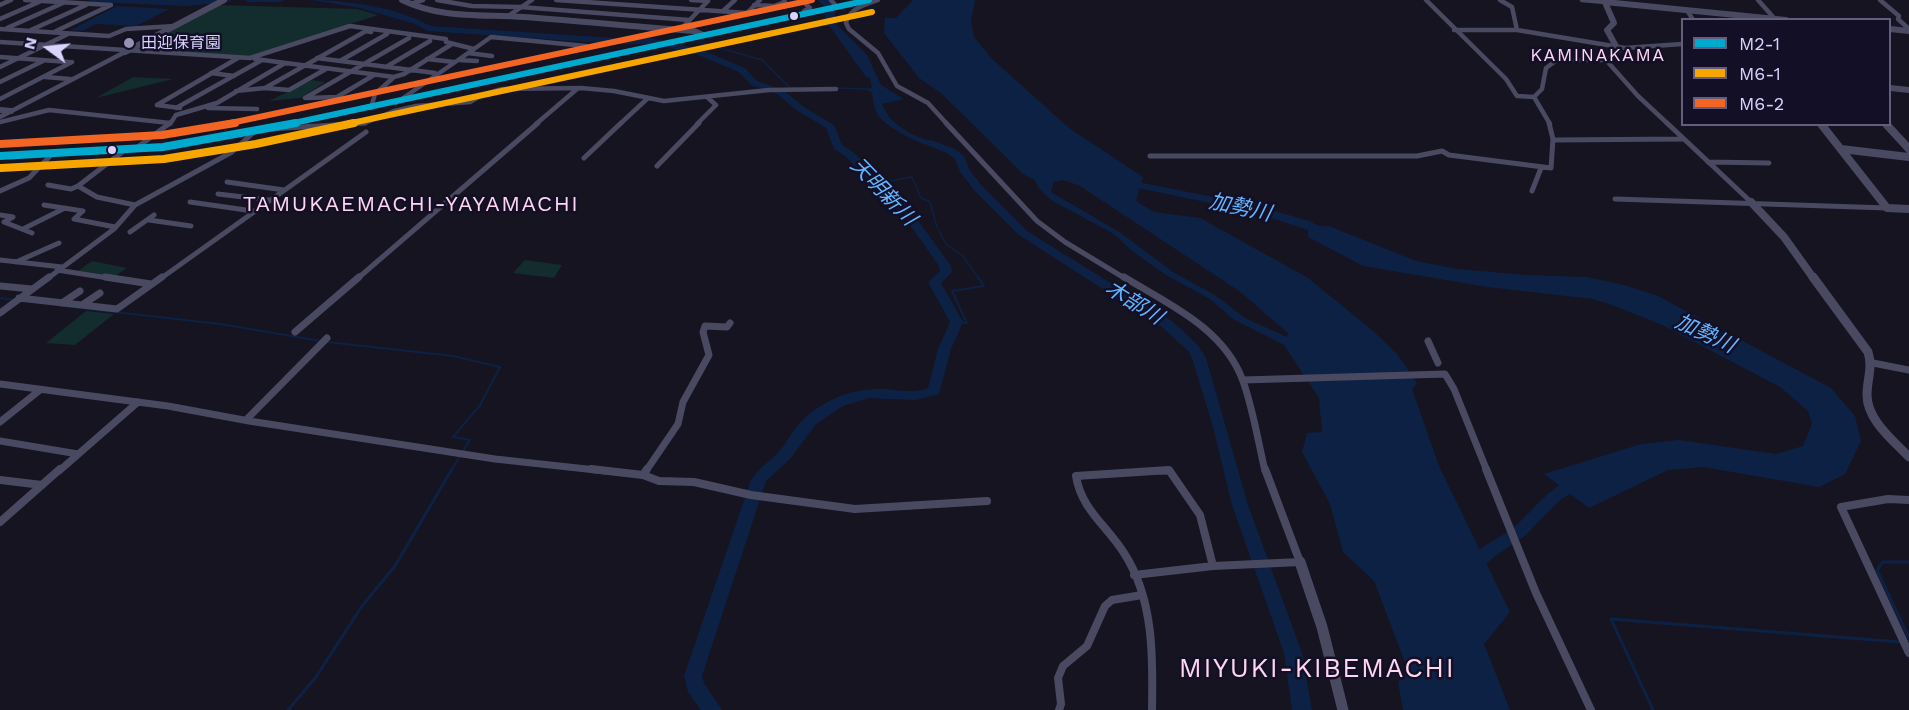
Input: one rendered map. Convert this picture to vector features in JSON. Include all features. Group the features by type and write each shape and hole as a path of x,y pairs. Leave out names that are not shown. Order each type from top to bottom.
{"main road":[{"path":"0,156 163,147 254,132 869,0"}],"street":[{"path":"0,5 11,0"},
{"path":"25,0 111,5 54,32"},
{"path":"0,117 224,0"},
{"path":"402,0 434,12 450,14 507,16 680,30 703,35"},
{"path":"410,4 423,0"},
{"path":"437,0 491,7 520,7 689,20"},
{"path":"447,3 453,0"},
{"path":"466,5 478,0"},
{"path":"491,7 505,0"},
{"path":"507,16 532,0"},
{"path":"556,0 747,13 760,0"},
{"path":"589,23 619,0"},
{"path":"680,30 708,1 691,0"},
{"path":"723,11 735,0"},
{"path":"754,5 774,6 785,2 784,0"},
{"path":"801,0 810,8 804,11 805,14"},
{"path":"831,0 837,7"},
{"path":"878,0 856,8 848,16 846,22 849,28 878,53 897,86 928,103 1016,201 1055,235 1200,323 1227,351 1243,380 1266,474 1322,627 1341,706"},
{"path":"1426,0 1506,79 1517,96 1533,97 1542,89 1546,68 1557,60 1606,60 1619,51 1607,30 1614,23 1604,1"},
{"path":"1500,0 1512,7 1517,30"},
{"path":"1581,0 1736,17 1774,18"},
{"path":"1758,0 1774,18"},
{"path":"1880,0 1899,16 1898,19 1908,32"},
{"path":"0,19 41,1"},
{"path":"2,29 64,2"},
{"path":"30,31 88,3"},
{"path":"1687,10 1692,18"},
{"path":"2,29 109,36 126,29 176,26"},
{"path":"250,58 350,26 446,39 444,41 452,44 474,48"},
{"path":"1891,29 1908,32"},
{"path":"1454,30 1517,30 1617,48 1681,44"},
{"path":"265,88 366,31 430,41 386,67"},
{"path":"0,67 69,33"},
{"path":"340,61 387,34"},
{"path":"396,103 435,72 457,61 491,37 586,46 583,50"},
{"path":"374,75 337,97 305,98 409,38"},
{"path":"0,42 125,52 250,58 394,77 410,70 452,44"},
{"path":"468,53 492,56"},
{"path":"0,57 72,62 0,99"},
{"path":"239,58 157,105 183,107 262,60"},
{"path":"317,58 435,72"},
{"path":"427,59 477,61"},
{"path":"0,82 45,60"},
{"path":"1606,60 1638,96 1751,202 1790,246 1829,297 1873,363 1867,403 1877,419 1909,457"},
{"path":"205,108 285,63"},
{"path":"236,91 265,88 289,90 327,69"},
{"path":"211,74 234,76"},
{"path":"43,77 72,79"},
{"path":"371,108 375,94 394,77"},
{"path":"295,332 578,88"},
{"path":"270,129 364,123 394,111 416,106 470,102 482,95 502,89 578,88 614,91 664,101 778,89 810,91 836,89"},
{"path":"1891,88 1909,90"},
{"path":"1150,156 1418,156 1442,151 1449,154 1551,168 1554,140 1545,113 1533,97"},
{"path":"584,158 648,98"},
{"path":"657,166 716,105 708,98"},
{"path":"183,107 194,110"},
{"path":"135,149 169,126 176,115 205,108 256,109"},
{"path":"0,110 11,111"},
{"path":"0,122 49,110 170,123"},
{"path":"1823,126 1887,207"},
{"path":"1888,126 1909,149"},
{"path":"0,313 115,227 135,205 232,152 254,132"},
{"path":"18,299 117,309 366,132"},
{"path":"1554,140 1683,139"},
{"path":"1841,149 1909,157"},
{"path":"48,186 71,189 78,186 125,150"},
{"path":"0,191 29,178 52,154"},
{"path":"1708,162 1769,164"},
{"path":"1532,191 1541,168"},
{"path":"227,182 284,190"},
{"path":"78,186 97,197 135,205"},
{"path":"218,194 269,200"},
{"path":"1615,199 1909,209"},
{"path":"190,202 253,211"},
{"path":"44,205 83,211 74,219 115,227"},
{"path":"23,229 65,208"},
{"path":"0,215 13,217 2,222"},
{"path":"130,232 151,218 191,226"},
{"path":"2,222 32,233"},
{"path":"16,262 59,243"},
{"path":"0,260 152,284"},
{"path":"0,286 32,290"},
{"path":"62,303 80,291"},
{"path":"82,305 100,293"},
{"path":"643,476 678,424 683,402 709,355 703,332 705,326 727,327 730,323"},
{"path":"246,420 327,338"},
{"path":"1428,341 1438,363"},
{"path":"1873,363 1909,370"},
{"path":"1243,380 1445,374 1454,389 1554,635 1591,710"},
{"path":"0,384 138,402 518,462 643,476 659,481 694,482 751,495 855,509 987,501"},
{"path":"0,422 40,390"},
{"path":"0,522 138,402"},
{"path":"0,441 78,454"},
{"path":"1152,710 1153,651 1148,613 1129,560 1080,494 1076,476 1169,470 1200,515 1213,566"},
{"path":"0,480 42,485"},
{"path":"1909,500 1888,499 1841,507 1909,653"},
{"path":"1134,575 1213,566 1300,562"},
{"path":"1059,710 1061,704 1058,678 1063,666 1087,646 1105,606 1112,600 1142,595"}],"green space":[{"path":"217,5 357,9 378,15 251,57 133,49"},
{"path":"133,77 173,79 96,98"},
{"path":"312,80 325,82 301,98 269,101"},
{"path":"525,260 562,265 554,278 513,273"},
{"path":"92,261 127,268 115,276 78,271"},
{"path":"86,311 114,314 75,345 46,343"}],"water":[{"path":"817,0 830,0 834,6 837,25 867,55 881,85 904,99 882,104 894,122 912,134 953,149 924,144 883,121 876,110 872,92 866,90 872,87 870,78 851,44 828,25 825,16 827,11 823,3"},
{"path":"913,0 975,0 971,21 974,37 992,59 1069,128 1143,177 1136,201 1154,212 1200,218 1308,278 1372,330 1397,354 1417,383 1412,389 1439,466 1510,612 1484,644 1510,710 1403,710 1398,682 1408,670 1374,581 1343,552 1330,504 1302,452 1307,433 1322,432 1319,398 1284,345 1233,319 1210,299 1166,275 1132,251 1114,234 1051,200 1038,187 1035,180 1023,174 942,94 919,78 884,33 885,18 896,18","holes":["1063,180 1080,186 1239,291 1288,333 1287,337 1245,318 1215,295 1173,272 1121,233 1051,192 1054,182"]},
{"path":"117,6 169,9 136,26 96,24 82,31 71,30"},
{"path":"1329,226 1416,261 1458,269 1587,277 1624,285 1658,296 1831,388 1855,416 1861,441 1845,474 1819,487 1703,467 1668,470 1589,508 1544,474 1641,444 1679,440 1776,454 1803,446 1812,423 1808,411 1780,387 1662,325 1615,306 1593,299 1487,287 1363,266 1308,237 1308,227"}],"waterway":[{"name":"天明新川","path":"93,0 187,4 228,0"},
{"name":"天明新川","path":"248,0 281,0"},
{"name":"天明新川","path":"316,0 361,6 418,22 428,28 615,41 650,41 696,51 742,70 754,83 780,92 801,109 830,127 838,147 849,154 905,210 945,266 946,272 934,282 957,322 945,349 934,391 915,396 869,394 828,407 803,429 785,455 759,480 693,676 695,686 712,710"},
{"name":"木部川","path":"822,0 830,7 832,24 869,75"},
{"path":"836,9 854,4"},
{"path":"692,40 762,60 790,88"},
{"path":"837,88 868,89"},
{"name":"木部川","path":"931,143 951,151 960,158 965,172 978,188 1023,233 1167,324 1193,348 1199,358 1220,427 1240,505 1293,653 1302,710"},
{"path":"880,183 912,177 921,198 930,202 937,227 946,244 963,256 979,279"},
{"name":"加勢川","path":"1123,182 1254,209 1330,234"},
{"path":"954,322 967,323 952,291 984,286 978,277"},
{"path":"0,298 15,300"},
{"path":"62,306 220,324 321,341"},
{"path":"327,342 453,356 500,367 480,405 453,437 470,440 463,451"},
{"path":"451,471 460,456"},
{"path":"288,710 316,677 362,606 395,566 452,469"},
{"name":"加勢川","path":"1471,567 1488,552 1519,532 1554,496 1580,481"},
{"path":"1909,562 1883,562 1877,570 1909,638"},
{"path":"1653,710 1611,619 1900,642"}],"transit line":[{"name":"M6-2","path":"0,144 162,135 252,120 812,0"},
{"name":"M2-1","path":"0,156 163,147 254,132 869,0"},
{"name":"M6-1","path":"1,168 164,159 256,144 872,12"}],"place":[{"name":"田迎保育園","path":"129,43"}],"district":[{"name":"KAMINAKAMA","path":"1598,56"},
{"name":"TAMUKAEMACHI-YAYAMACHI","path":"411,205"},
{"name":"MIYUKI-KIBEMACHI","path":"1317,669"}]}
